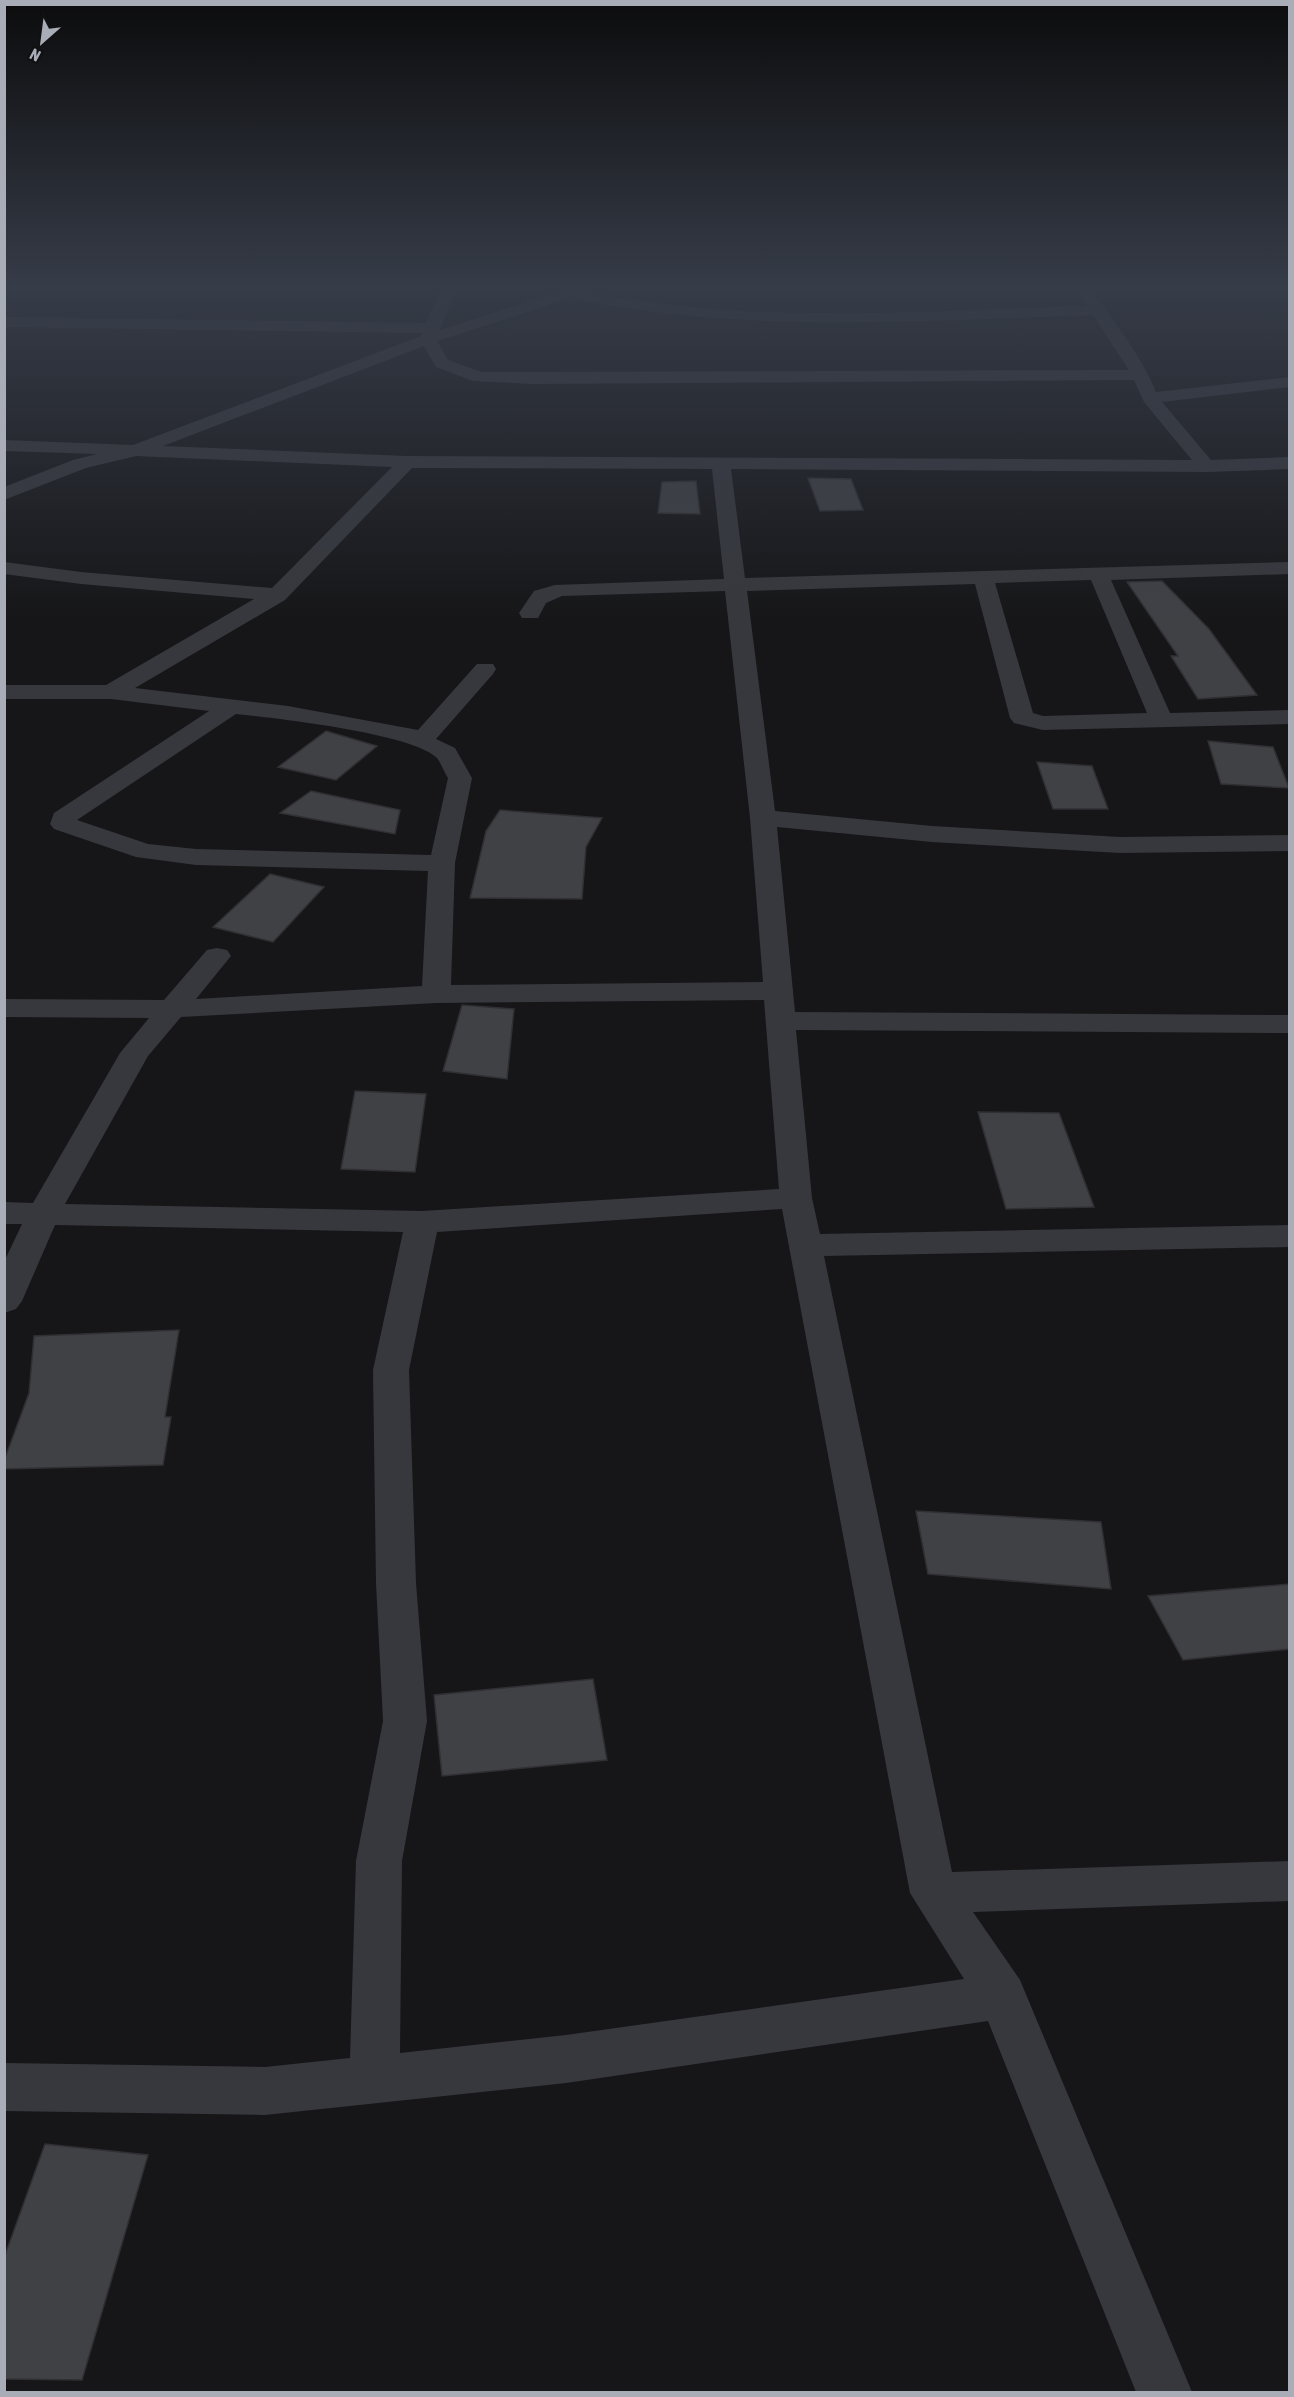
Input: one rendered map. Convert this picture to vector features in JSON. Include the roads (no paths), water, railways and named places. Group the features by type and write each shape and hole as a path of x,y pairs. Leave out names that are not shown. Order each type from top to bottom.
{"street":[{"path":"4,494 80,464 134,451 263,400"},
{"path":"1152,400 1206,466"},
{"path":"4,445 407,462 1206,466 1290,463"},
{"path":"111,692 277,595 407,462"},
{"path":"721,465 762,818 796,1198 808,1245 933,1893 1003,1996 1164,2392"},
{"path":"4,568 81,578 277,595"},
{"path":"530,613 535,598 541,593 562,590 1098,573 1286,573"},
{"path":"1098,573 1162,722"},
{"path":"983,576 1022,718 1043,723 1162,722 1290,717"},
{"path":"422,740 485,669"},
{"path":"4,692 31,694 111,692 288,713 411,735 446,753 460,778 442,863 436,994"},
{"path":"4,708 31,694"},
{"path":"232,706 63,818 63,824 144,851 196,857 442,863"},
{"path":"762,818 932,834 1120,845 1290,843"},
{"path":"4,1301 44,1212 135,1053 217,956"},
{"path":"4,1008 172,1009 436,994 778,1006 906,1020 1290,1024"},
{"path":"4,1213 44,1212 422,1222 796,1198"},
{"path":"375,2079 379,1861 405,1721 396,1583 391,1370 422,1222"},
{"path":"808,1245 1290,1236"},
{"path":"933,1893 1290,1881"},
{"path":"4,2086 264,2091 566,2059 1003,1996"}]}
